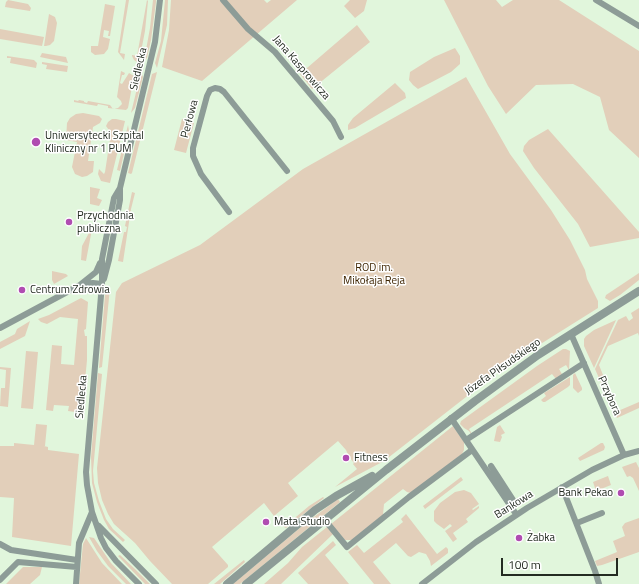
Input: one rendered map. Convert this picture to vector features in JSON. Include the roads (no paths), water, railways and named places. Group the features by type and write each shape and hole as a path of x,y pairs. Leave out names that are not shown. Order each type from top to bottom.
{"street":[{"name":"Siedlecka","path":"102,284 109,260 120,200 120,188 155,42 160,0"},
{"name":"Jana Kasprowicza","path":"223,0 244,25 275,52 333,121 341,137"},
{"path":"596,0 639,26"},
{"name":"Perłowa","path":"229,212 202,174 193,156 193,148 206,96 210,90 215,88 224,92 287,171"},
{"name":"Siedlecka","path":"120,188 114,198 102,259 102,284 86,472 92,512 106,548 116,561 139,584"},
{"name":"Siedlecka","path":"76,287 96,272 102,259"},
{"path":"0,328 76,287 88,283 102,284"},
{"name":"Józefa Piłsudskiego","path":"246,584 324,519 451,418 525,364 639,291"},
{"name":"Przybora","path":"571,334 624,455"},
{"path":"466,440 584,363"},
{"path":"451,418 516,514"},
{"path":"324,519 347,547 409,497 472,450"},
{"path":"624,455 637,451"},
{"name":"Bankowa","path":"422,584 470,546 516,514 592,470 624,455"},
{"path":"491,466 513,500 510,506"},
{"name":"Józefa Piłsudskiego","path":"227,584 325,503 386,470"},
{"path":"562,487 596,571 599,584"},
{"path":"76,584 80,538 92,512"},
{"path":"577,523 602,513"},
{"name":"Siedlecka","path":"96,524 156,584"},
{"path":"0,544 11,550 78,560"},
{"path":"0,580 18,562 77,567"}],"place":[{"name":"Uniwersytecki Szpital Kliniczny nr 1 PUM","path":"36,142"},
{"name":"Przychodnia publiczna","path":"69,222"},
{"name":"Centrum Zdrowia","path":"22,290"},
{"name":"Fitness","path":"346,458"},
{"name":"Bank Pekao","path":"621,493"},
{"name":"Mata Studio","path":"266,522"},
{"name":"Żabka","path":"519,538"}],"park label":[{"name":"ROD im. Mikołaja Reja","path":"374,274"}]}
